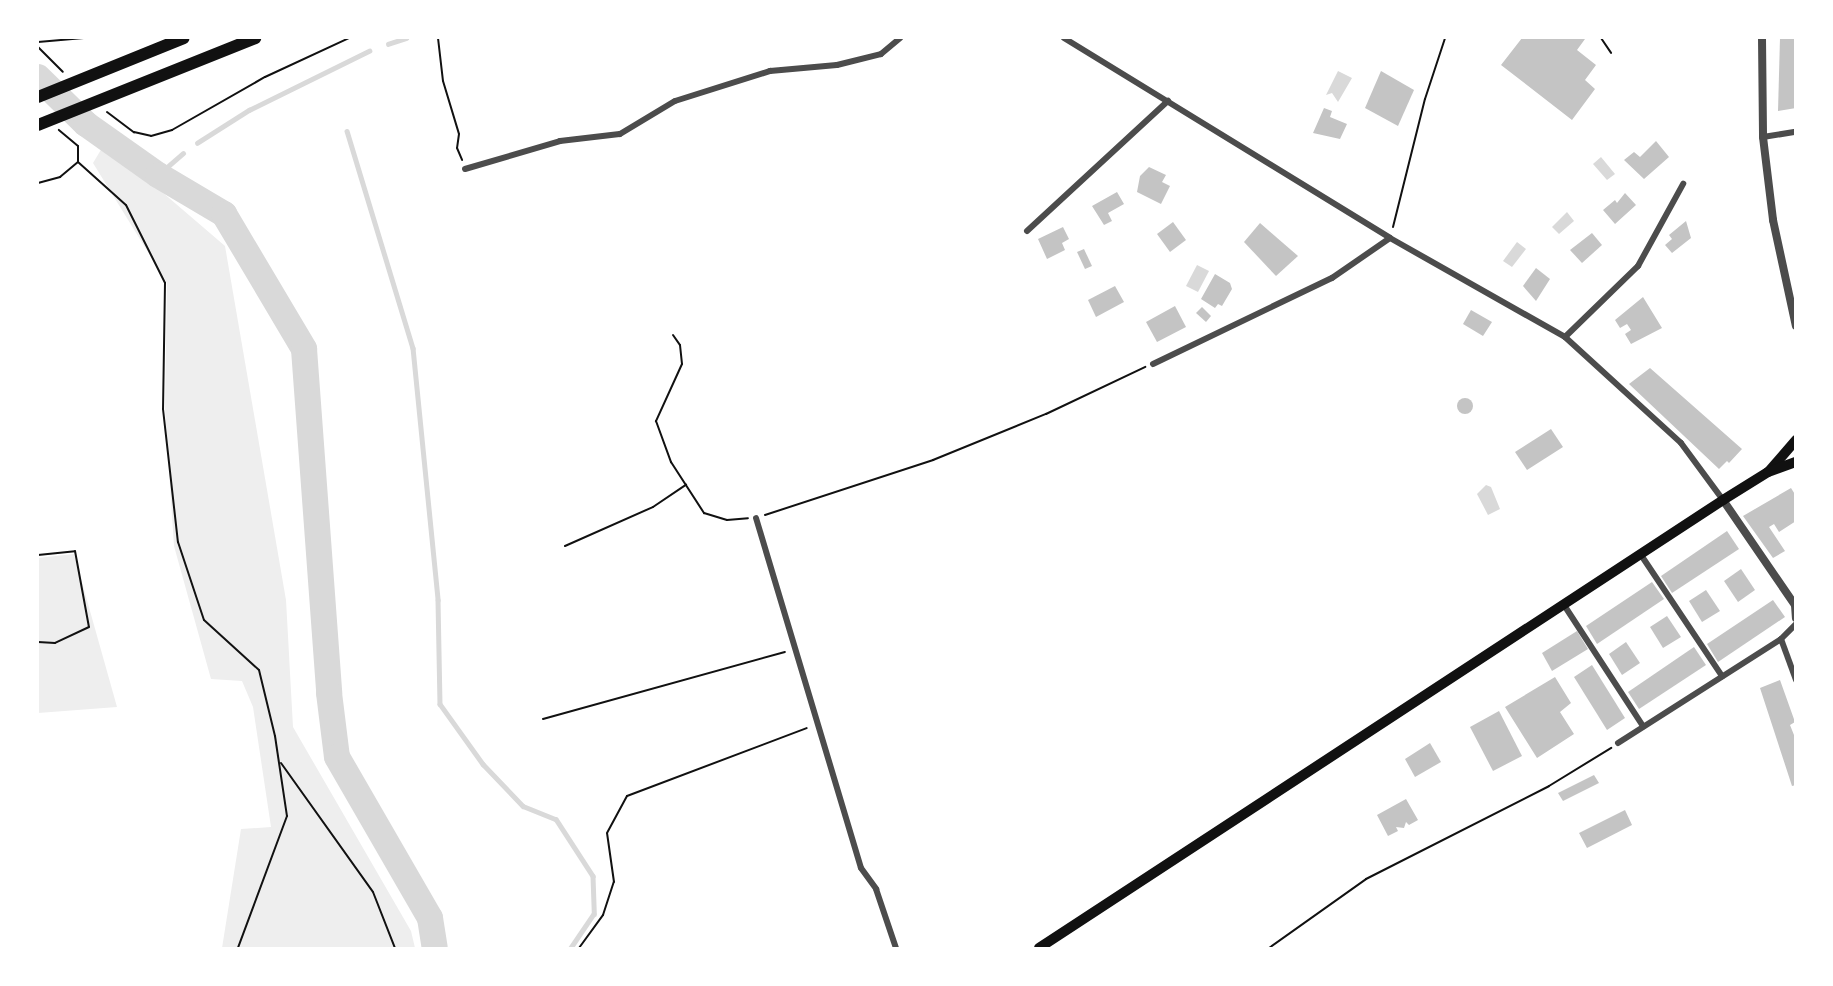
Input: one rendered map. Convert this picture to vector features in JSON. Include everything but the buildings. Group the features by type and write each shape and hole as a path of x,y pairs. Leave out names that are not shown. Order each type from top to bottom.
{"highway":[{"path":"38,97 184,38"},
{"path":"38,125 255,38"}],"main road":[{"path":"1768,472 1796,440"},
{"path":"1039,948 1723,500 1768,472 1796,462"}],"street":[{"path":"465,168 560,141 620,134 675,101 770,71 837,65 882,54 900,38"},
{"path":"1065,38 1390,238 1565,337 1681,443 1796,605 1796,618"},
{"path":"1762,38 1763,137 1773,220 1796,326"},
{"path":"1027,231 1168,101"},
{"path":"1763,137 1796,132"},
{"path":"1565,337 1638,266 1683,183"},
{"path":"1153,364 1332,278 1390,238"},
{"path":"756,518 793,650 861,868 876,889 896,948"},
{"path":"1641,555 1722,676"},
{"path":"1564,605 1643,726"},
{"path":"1618,743 1781,639 1796,624"},
{"path":"1781,639 1796,680"}],"path":[{"path":"38,42 84,38"},
{"path":"109,114 134,132 152,136 172,130 265,77 349,38"},
{"path":"438,38 443,81 465,168"},
{"path":"1390,238 1425,99 1445,38"},
{"path":"1601,38 1611,53"},
{"path":"38,47 63,72"},
{"path":"62,133 78,146 78,162 126,205 165,283 163,409 178,542 204,620 259,670 279,760 287,816 238,948"},
{"path":"38,183 60,177 78,162"},
{"path":"674,335 680,345 682,364 656,421 671,462 704,513 727,520 756,518 933,460 1046,414 1153,364"},
{"path":"565,546 653,507 686,485"},
{"path":"38,555 75,551 90,627 55,643 38,642"},
{"path":"543,719 793,650"},
{"path":"579,948 603,915 614,882 606,833 627,796 818,725"},
{"path":"1269,948 1366,879 1583,768 1618,743"},
{"path":"279,760 373,892 395,948"}],"shaded area":[{"path":"1338,71 1352,78 1338,102 1332,93 1326,95"},
{"path":"105,143 225,246 286,600 293,727 411,931 415,948 222,948 241,829 271,827 253,707 242,681 211,679 174,546 165,409 167,283 93,163"},
{"path":"1601,157 1615,174 1607,180 1593,164"},
{"path":"1567,212 1574,221 1559,234 1552,227"},
{"path":"1517,242 1526,249 1512,267 1503,261"},
{"path":"1197,265 1209,271 1198,292 1186,286"},
{"path":"1486,485 1491,487 1500,509 1488,515 1477,494"},
{"path":"74,554 117,707 38,713 38,558"}],"waterway":[{"path":"388,44 406,38"},
{"path":"197,143 249,110 369,51"},
{"path":"38,77 86,124 158,175 224,214 304,349 329,693 337,757 430,918 435,948"},
{"path":"347,131 413,348 438,600 440,704 483,764 523,806 556,819 593,876 594,914 571,948"},
{"path":"158,175 183,153"}]}
